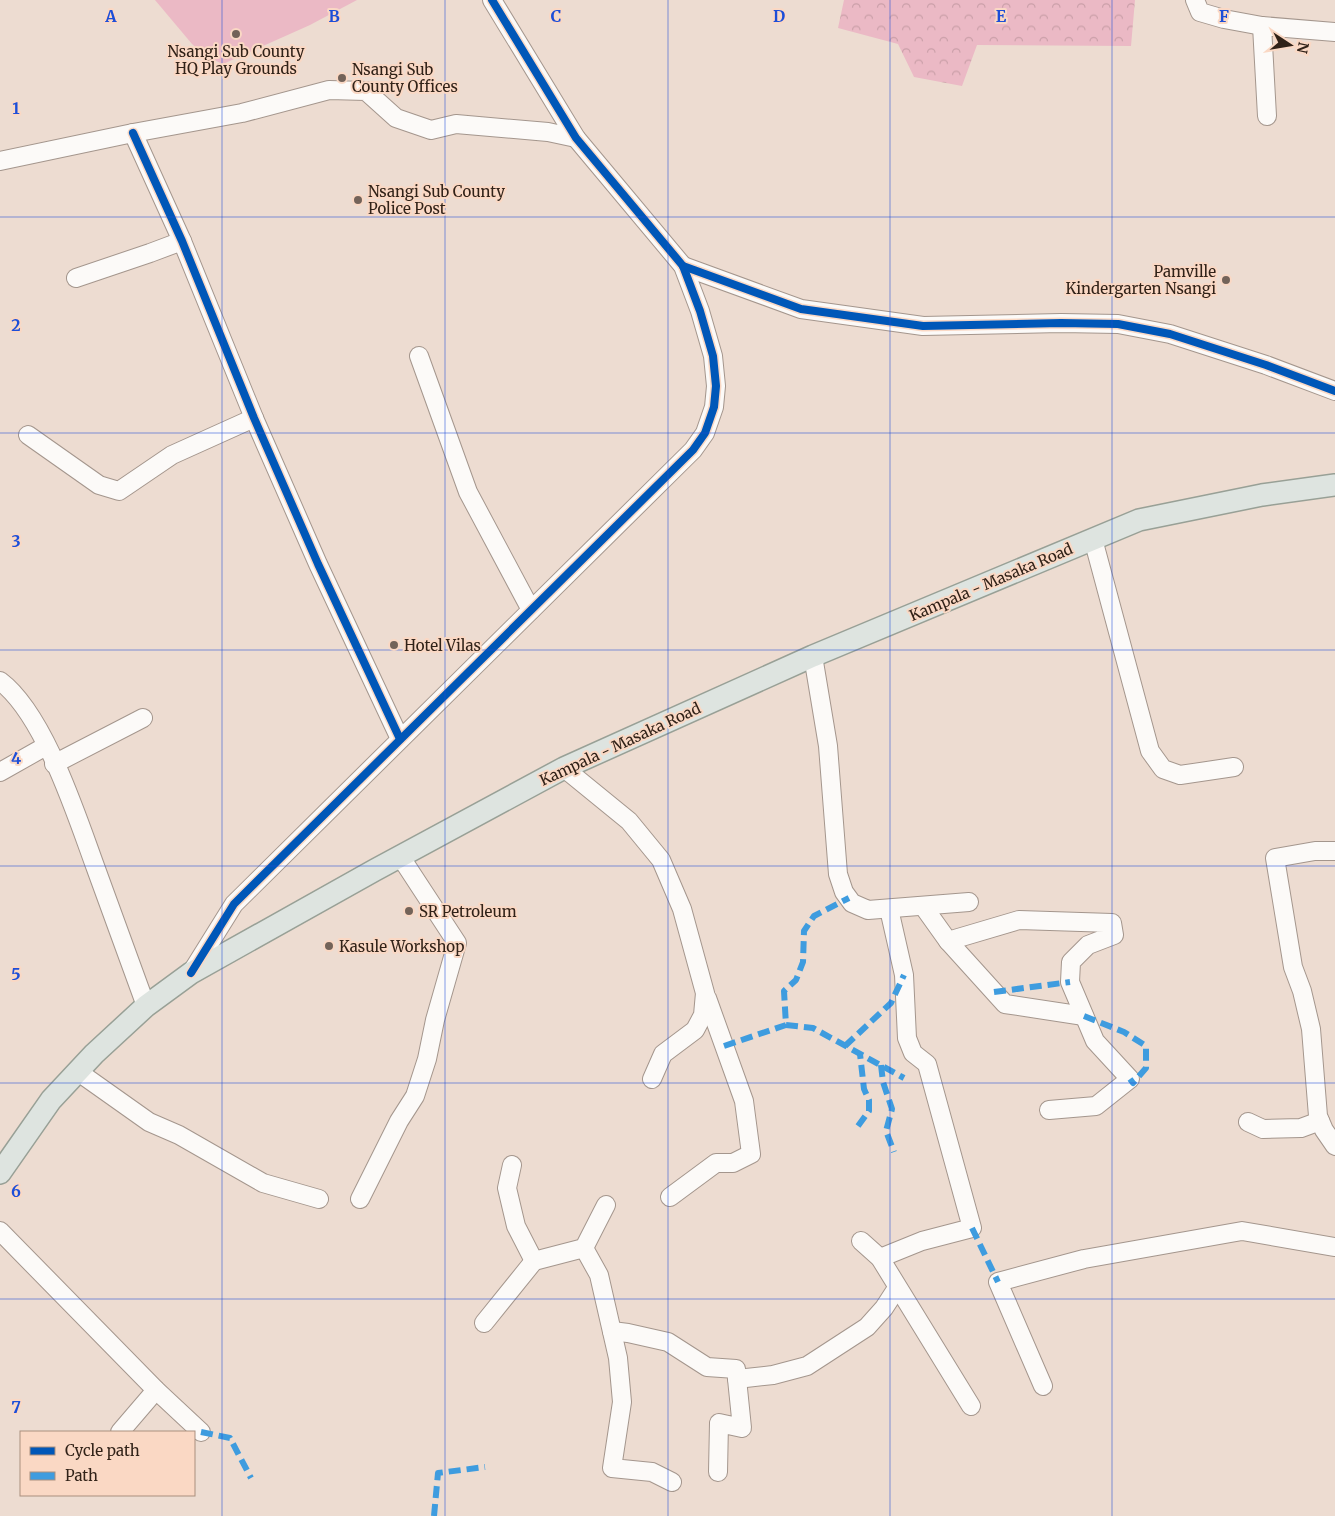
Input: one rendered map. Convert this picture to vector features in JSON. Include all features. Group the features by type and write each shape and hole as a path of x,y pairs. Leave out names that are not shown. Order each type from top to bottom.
{"main road":[{"name":"Kampala - Masaka Road","path":"0,1173 51,1100 146,1006 191,973 400,856 564,768 813,656 1140,520 1262,495 1335,484"}],"street":[{"path":"191,973 234,904 693,450 705,433 714,407 716,386 713,356 700,311 683,266 576,138 492,0"},
{"path":"1195,0 1200,12 1224,19 1262,26 1335,32"},
{"path":"1262,26 1268,116"},
{"path":"0,160 242,113 329,90 366,91 396,118 431,130 456,124 548,132 576,138"},
{"path":"133,133 182,241 254,418 318,564 400,739"},
{"path":"76,278 150,254 182,241"},
{"path":"683,266 801,309 923,326 1061,323 1118,324 1170,334 1266,365 1335,391"},
{"path":"419,356 468,492 531,610"},
{"path":"28,435 99,484 119,491 172,455 254,418"},
{"path":"1093,539 1150,751 1163,769 1180,775 1234,767"},
{"path":"813,656 828,746 838,874 844,892 852,903 868,910 969,902"},
{"path":"0,681 23,704 68,792 146,1006"},
{"path":"54,764 143,718"},
{"path":"0,772 46,746"},
{"path":"564,768 629,821 661,860 682,909 705,993 744,1101 751,1154 733,1163 716,1163 670,1196"},
{"path":"1335,851 1275,858 1293,967 1302,991 1311,1029 1320,1121 1335,1146"},
{"path":"360,1199 399,1121 415,1096 427,1059 435,1020 457,943 400,856"},
{"path":"923,906 948,941 1005,1004 1084,1016"},
{"path":"880,1258 922,1241 972,1228 927,1064 913,1054 907,1038 904,975 889,908"},
{"path":"948,941 1019,920 1112,923 1114,934 1088,945 1071,962 1070,982 1095,1041 1130,1079 1096,1106 1049,1110"},
{"path":"652,1079 662,1054 695,1030 703,1015 705,993"},
{"path":"78,1072 150,1122 178,1134 263,1183 319,1199"},
{"path":"1248,1122 1263,1130 1301,1128 1320,1121"},
{"path":"512,1165 507,1188 516,1226 534,1261"},
{"path":"484,1323 534,1261 584,1248 606,1205"},
{"path":"0,1231 156,1390 201,1432"},
{"path":"1042,1386 998,1282 1084,1260 1242,1231 1335,1249"},
{"path":"861,1241 880,1258 971,1406"},
{"path":"584,1248 599,1275 618,1358 622,1402 612,1468 652,1472 672,1482"},
{"path":"737,1379 772,1375 808,1366 867,1327 884,1308 897,1288"},
{"path":"612,1331 628,1332 668,1342 707,1367 736,1369 742,1428 720,1423 718,1472"},
{"path":"121,1431 156,1390"}],"green space":[{"name":"Nsangi Sub County HQ Play Grounds","path":"155,0 357,0 310,25 223,64 207,57 192,44"},
{"path":"844,0 1135,0 1131,46 977,45 962,86 914,77 898,44 838,28"}],"marked path":[{"path":"724,1046 786,1025 784,991 796,980 803,962 804,931 814,916 849,898"},
{"path":"845,1046 891,1003 904,975"},
{"path":"994,992 1070,982"},
{"path":"1084,1016 1124,1032 1146,1046 1146,1068 1133,1083 1130,1079"},
{"path":"786,1025 813,1028 904,1078"},
{"path":"858,1126 869,1111 869,1100 864,1089 860,1054"},
{"path":"881,1065 883,1082 892,1109 886,1131 894,1152"},
{"path":"972,1228 998,1282"},
{"path":"201,1432 230,1438 251,1478"},
{"path":"434,1516 438,1473 485,1467"}],"cycle path":[{"path":"191,973 234,904 693,450 705,433 714,407 716,386 713,356 700,311 683,266 576,138 492,0"},
{"path":"133,133 182,241 254,418 318,564 400,739"},
{"path":"683,266 801,309 923,326 1061,323 1118,324 1170,334 1266,365 1335,391"}],"place":[{"name":"Nsangi Sub County HQ Play Grounds","path":"236,34"},
{"name":"Nsangi Sub County Offices","path":"342,78"},
{"name":"Nsangi Sub County Police Post","path":"358,200"},
{"name":"Pamville Kindergarten Nsangi","path":"1226,280"},
{"name":"Hotel Vilas","path":"394,645"},
{"name":"SR Petroleum","path":"409,911"},
{"name":"Kasule Workshop","path":"329,946"}]}
